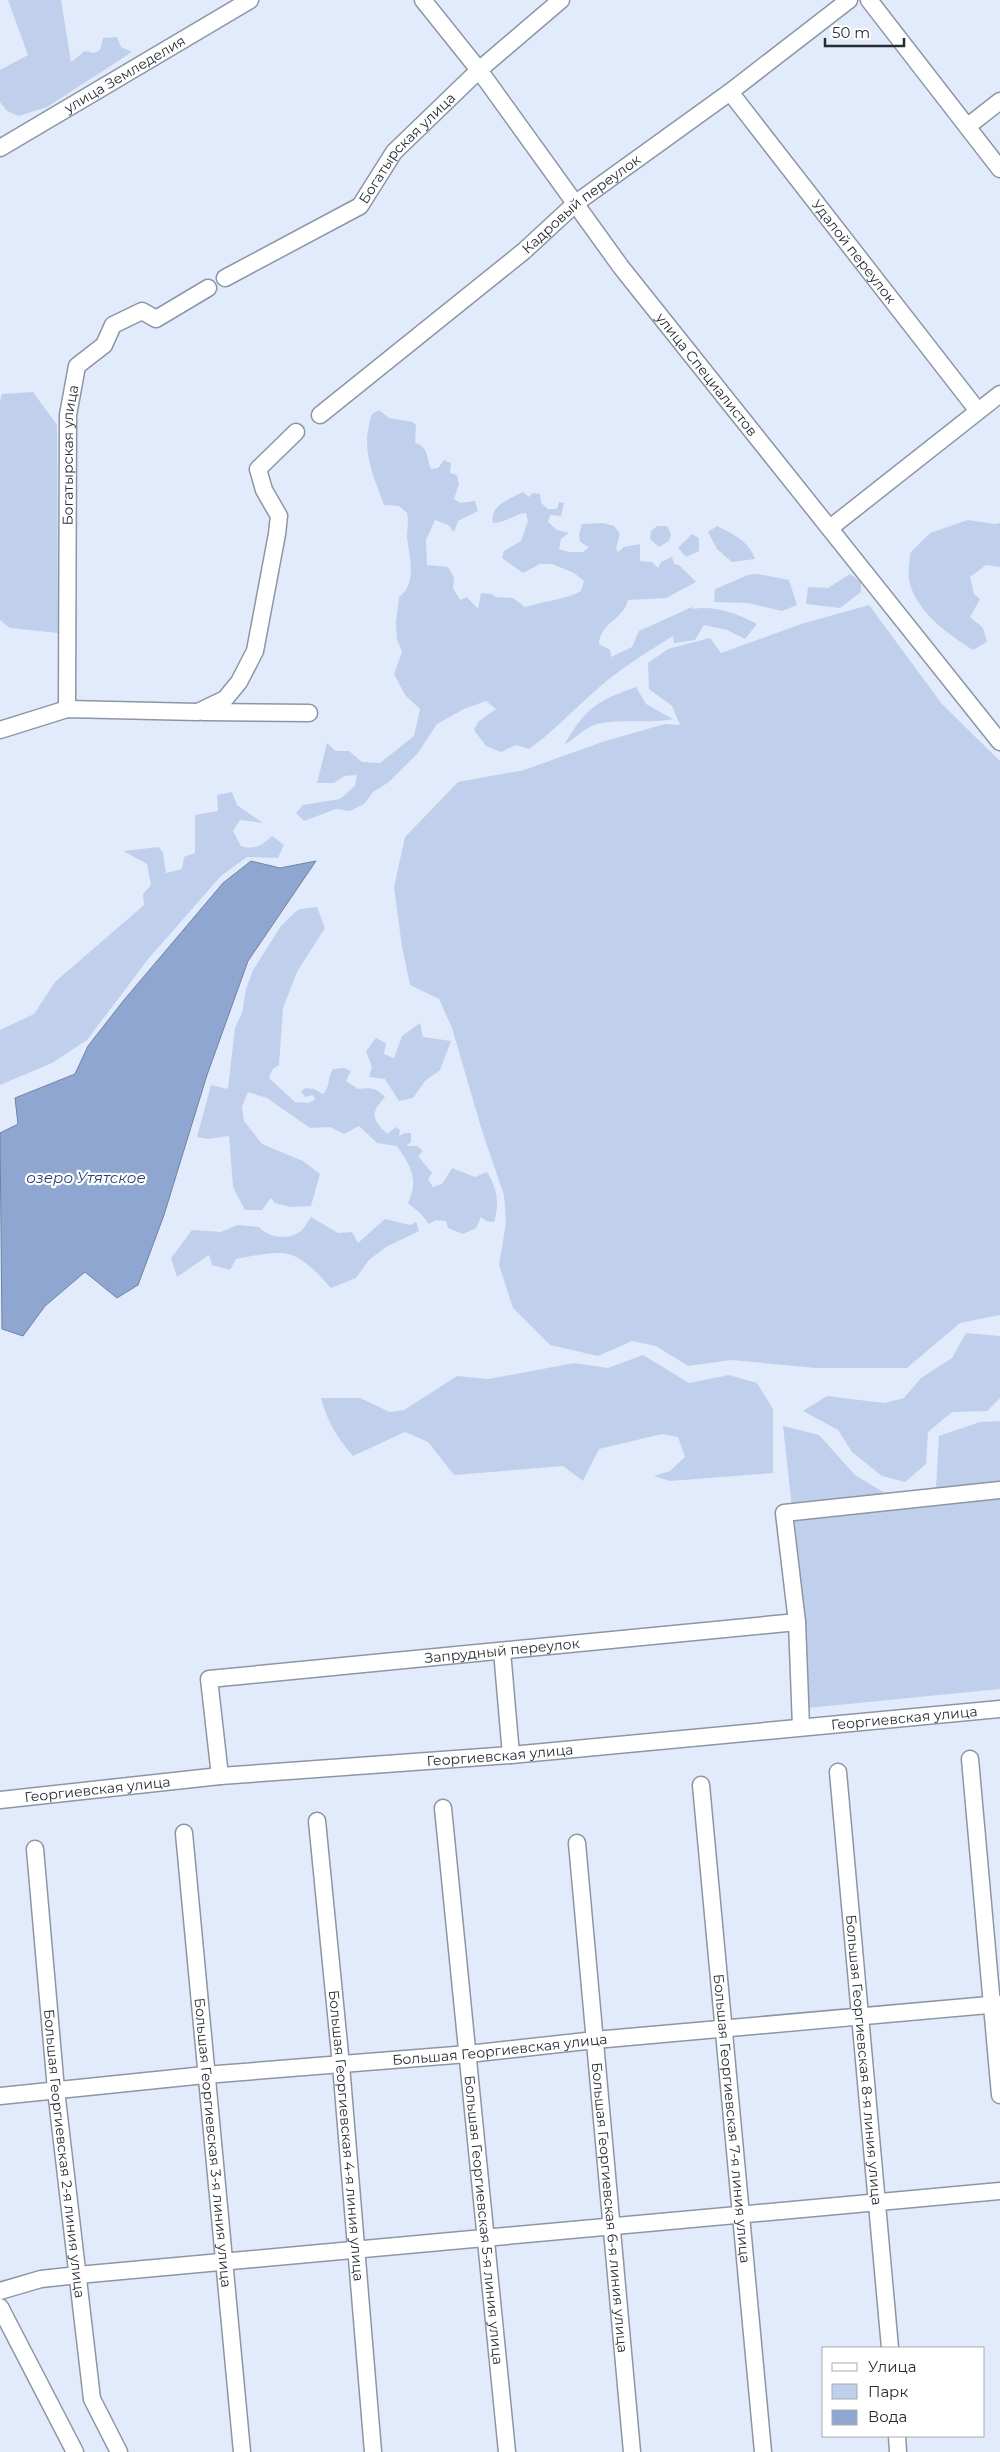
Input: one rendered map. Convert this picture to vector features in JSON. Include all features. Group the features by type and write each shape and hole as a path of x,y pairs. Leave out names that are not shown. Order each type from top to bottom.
{"street":[{"name":"улица Земледелия","path":"0,148 250,0"},
{"name":"улица Специалистов","path":"423,0 479,70 621,267 1000,742"},
{"name":"Богатырская улица","path":"225,278 360,206 394,152 479,70 561,0"},
{"name":"Кадровый переулок","path":"320,415 524,251 576,203 730,92 849,0"},
{"path":"869,0 1000,169"},
{"name":"Удалой переулок","path":"730,92 978,411"},
{"path":"968,126 1000,101"},
{"name":"Богатырская улица","path":"67,709 68,415 77,366 104,345 113,325 142,311 156,319 208,288"},
{"path":"830,528 1000,394"},
{"path":"198,712 226,698 239,682 255,650 279,516 264,490 258,469 296,432"},
{"path":"0,730 67,709 309,713"},
{"path":"802,1727 797,1622 784,1513 1000,1490"},
{"name":"Запрудный переулок","path":"220,1776 209,1679 797,1622"},
{"path":"502,1651 511,1755"},
{"name":"Георгиевская улица","path":"0,1800 220,1776 511,1755 1000,1709"},
{"path":"970,1759 995,2005 1000,2095"},
{"name":"Большая Георгиевская 8-я линия улица","path":"838,1772 890,2347"},
{"name":"Большая Георгиевская 7-я линия улица","path":"700,1785 763,2452"},
{"name":"Большая Георгиевская 5-я линия улица","path":"443,1808 508,2452"},
{"name":"Большая Георгиевская 4-я линия улица","path":"317,1821 341,2064 373,2452"},
{"name":"Большая Георгиевская 3-я линия улица","path":"184,1833 205,2075 225,2262 242,2452"},
{"name":"Большая Георгиевская 6-я линия улица","path":"577,1843 632,2452"},
{"name":"Большая Георгиевская 2-я линия улица","path":"35,1848 56,2090 92,2399 119,2452"},
{"name":"Большая Георгиевская улица","path":"0,2096 205,2075 468,2054 595,2040 995,2005"},
{"path":"0,2291 41,2280 78,2275 1000,2191"},
{"path":"0,2307 74,2452"},
{"path":"897,2437 898,2452"}],"green space":[{"path":"8,0 61,0 71,62 85,51 94,53 100,50 103,38 117,37 121,47 132,52 47,107 19,116 7,111 0,102 0,70 28,55"},
{"path":"33,392 57,425 58,633 10,628 0,620 0,401 2,394"},
{"path":"379,410 389,418 413,422 416,425 415,443 425,450 431,469 438,468 444,460 451,463 450,473 457,475 459,484 454,499 460,503 475,501 478,511 458,521 454,532 448,525 435,520 426,540 427,565 448,567 454,577 453,588 460,600 467,597 478,609 481,593 492,594 495,597 513,598 525,607 581,591 584,581 574,573 552,564 540,564 523,573 502,558 504,551 521,541 528,521 526,513 502,522 493,523 494,512 502,503 523,492 529,497 533,493 540,494 541,503 548,509 557,509 559,502 564,503 561,516 550,515 548,522 557,530 569,533 561,539 559,549 569,552 583,552 589,547 580,542 579,534 582,524 603,523 614,526 620,534 616,548 618,552 624,547 640,544 640,561 652,562 658,568 661,562 672,557 674,564 679,565 696,582 666,598 628,600 622,612 603,631 600,637 599,644 610,650 611,657 632,647 639,631 692,607 693,609 709,608 726,611 757,624 745,639 727,630 704,625 695,640 674,643 673,636 614,676 529,749 516,745 501,752 486,746 474,730 478,722 496,709 486,701 464,709 437,724 418,753 389,782 373,792 364,804 350,811 336,809 304,821 296,813 303,805 340,799 355,786 357,775 344,776 334,783 317,783 327,743 336,751 349,751 362,762 380,763 414,736 420,709 405,695 394,674 402,652 397,639 396,623 399,597 409,585 411,569 407,537 407,513 399,506 384,505 369,460 367,438 369,427 372,414"},
{"path":"968,520 1000,523 1000,567 986,565 970,577 974,594 980,599 970,617 983,628 987,642 973,650 944,630 927,613 914,595 909,577 910,553 930,533"},
{"path":"657,526 667,526 671,534 669,541 659,547 650,539 651,531"},
{"path":"717,526 745,543 755,559 732,562 717,549 708,532"},
{"path":"692,534 699,538 699,551 686,557 678,548"},
{"path":"758,574 789,580 797,605 782,611 748,603 714,602 715,589 748,575"},
{"path":"850,574 861,582 861,592 840,608 806,604 808,587 828,588"},
{"path":"869,605 942,704 1000,761 1000,1315 960,1323 907,1368 816,1368 731,1360 688,1366 656,1346 632,1341 598,1356 550,1345 513,1308 499,1265 506,1223 504,1195 483,1134 452,1028 439,999 410,985 402,947 394,887 405,837 458,782 524,770 605,741 665,724 680,725 672,706 649,689 648,663 668,649 710,638 721,653 801,624"},
{"path":"636,687 646,704 673,719 613,722 594,725 564,745 579,722 593,707"},
{"path":"232,792 237,805 263,823 240,820 233,831 241,846 250,848 258,846 272,836 284,845 278,858 247,857 221,876 149,958 87,1040 52,1063 0,1085 0,1030 34,1014 55,982 144,905 143,894 151,885 147,864 123,851 159,847 163,853 166,873 182,869 184,857 195,853 195,815 218,811 217,795"},
{"path":"317,907 325,928 297,972 283,1008 279,1065 272,1070 269,1078 295,1102 308,1103 315,1100 313,1095 305,1097 301,1092 305,1088 314,1089 323,1094 333,1069 344,1068 351,1071 346,1081 358,1089 370,1088 376,1090 385,1097 377,1107 375,1116 378,1124 387,1134 396,1127 400,1130 399,1136 411,1133 411,1142 406,1146 417,1146 423,1151 418,1156 432,1173 428,1179 433,1187 442,1184 452,1168 475,1177 487,1172 493,1184 497,1202 494,1222 486,1221 481,1217 476,1228 463,1234 448,1228 446,1221 436,1220 429,1224 408,1203 413,1187 412,1173 397,1146 377,1143 359,1126 344,1134 330,1127 310,1128 267,1098 248,1092 242,1107 244,1121 262,1144 303,1161 320,1174 311,1206 290,1207 275,1203 271,1198 262,1210 245,1210 233,1187 229,1136 208,1139 197,1137 211,1085 228,1089 235,1028 242,1013 246,989 253,970 281,926 295,912 300,909"},
{"path":"420,1023 423,1037 451,1041 440,1070 425,1081 413,1098 399,1101 385,1079 369,1077 372,1067 366,1051 376,1038 386,1043 384,1054 394,1058 402,1036"},
{"path":"311,1217 338,1233 352,1232 358,1243 385,1219 410,1225 416,1222 419,1231 386,1247 369,1260 356,1278 331,1288 299,1258 280,1253 236,1259 230,1270 212,1265 209,1255 177,1277 171,1258 192,1230 221,1232 237,1225 259,1227 273,1236 285,1237 302,1230"},
{"path":"966,1333 1000,1336 1000,1398 987,1411 952,1412 928,1432 926,1464 905,1482 882,1476 852,1452 838,1430 803,1411 827,1396 884,1403 904,1398 921,1378 952,1358"},
{"path":"643,1355 689,1383 729,1375 757,1383 773,1409 773,1473 670,1481 654,1476 670,1471 685,1457 678,1437 662,1434 599,1449 583,1481 563,1466 454,1475 428,1442 405,1432 353,1456 333,1429 321,1398 360,1398 390,1412 404,1410 457,1376 489,1379 574,1363 608,1368"},
{"path":"1000,1421 1000,1689 808,1708 804,1617 783,1426 819,1435 855,1475 893,1498 936,1487 939,1436 980,1422"}],"water":[{"name":"озеро Утятское","path":"251,861 280,868 316,861 248,961 207,1075 164,1215 138,1285 117,1298 85,1272 45,1306 23,1336 2,1329 0,1133 18,1124 15,1098 75,1074 88,1046 124,1000 223,883"}]}
